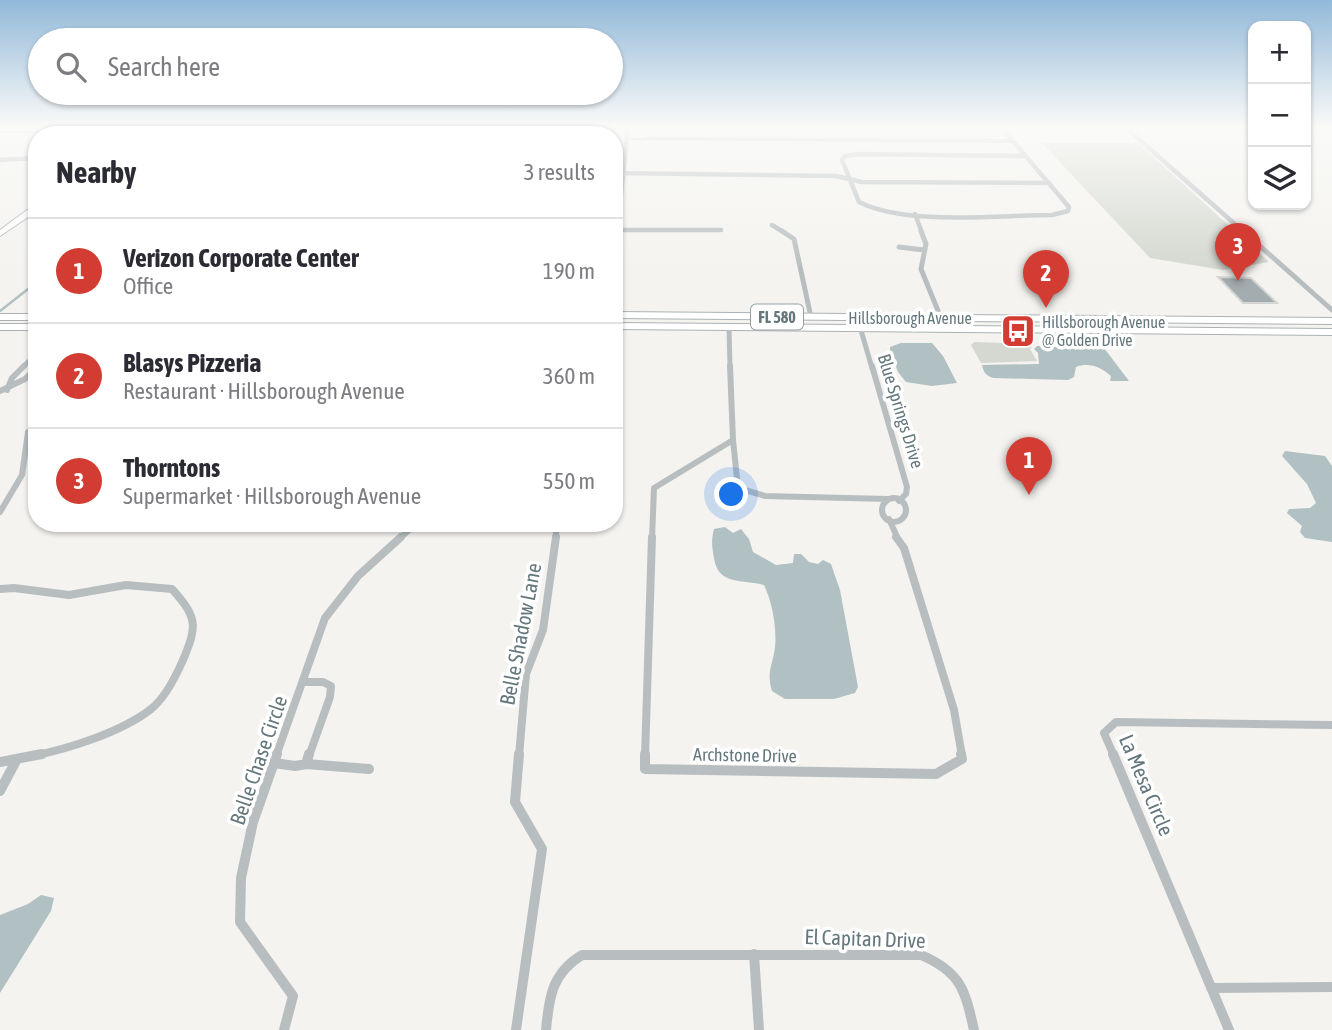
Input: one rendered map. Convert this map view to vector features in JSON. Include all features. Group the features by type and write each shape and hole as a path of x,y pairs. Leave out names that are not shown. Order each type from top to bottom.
{"main road":[{"path":"1,231 28,208"},
{"path":"1,231 28,213"},
{"name":"Hillsborough Avenue","path":"623,315 841,317 1053,329 1332,332"},
{"path":"662,327 678,322 729,322 746,316"},
{"path":"0,317 28,317"},
{"path":"729,327 747,322 825,322 841,317"},
{"path":"1053,329 1069,323 1127,324 1129,318"},
{"name":"Hillsborough Avenue","path":"623,326 860,327 1129,318 1332,321"},
{"path":"0,327 28,327"}],"street":[{"path":"699,174 836,176 862,182 1049,183"},
{"path":"848,174 859,202 864,207 889,214 1052,215 1068,211 1069,207 1041,174"},
{"path":"1179,174 1332,310"},
{"path":"915,215 926,244 920,269 943,323"},
{"path":"772,225 794,239 811,317"},
{"path":"623,230 721,230"},
{"path":"899,247 924,250"},
{"path":"729,327 733,440 738,488 765,496 888,499 900,501 905,508 904,518 895,521 889,519 881,508 884,500 888,499"},
{"name":"Blue Springs Drive","path":"860,327 907,487 906,494 900,501"},
{"path":"3,390 28,362"},
{"path":"3,390 28,377"},
{"path":"0,512 19,487 27,458 28,432"},
{"name":"Archstone Drive","path":"733,440 654,488 645,769 936,774 962,759 954,710 904,548 893,534 889,519"},
{"name":"Belle Chase Circle","path":"284,1030 293,996 240,922 240,878 253,822 325,618 358,576 406,532"},
{"name":"Belle Shadow Lane","path":"516,1030 542,849 515,802 526,674 543,630 556,532"},
{"path":"0,589 14,588 69,595 126,585 172,589 191,611 193,637 177,675 152,709 102,736 54,752 0,762"},
{"path":"303,682 323,682 331,686 330,697 306,764"},
{"name":"La Mesa Circle","path":"1211,988 1104,733 1116,722 1332,724"},
{"path":"0,791 17,759"},
{"path":"274,763 369,769"},
{"path":"754,954 759,1030"},
{"name":"El Capitan Drive","path":"546,1030 549,998 555,978 566,963 582,955 754,954 920,955 943,963 964,986 974,1030"},
{"path":"1229,1030 1211,988 1332,987"}],"shaded area":[{"path":"1071,174 1172,174 1269,262 1223,270 1150,258"},
{"path":"974,342 1033,344 1030,349 1037,361 981,363 971,345"},
{"path":"901,343 932,343 943,356 957,383 932,386 906,382 898,372 890,350 890,347"},
{"path":"1037,346 1104,348 1129,381 1110,381 1111,376 1090,365 1076,367 1074,377 1068,380 994,378 983,370 982,365 1039,364 1038,353 1034,349"},
{"path":"1285,451 1325,456 1332,466 1332,542 1305,538 1300,532 1302,526 1287,513 1289,509 1310,508 1316,503 1307,484 1282,456"},
{"path":"725,527 733,533 741,529 749,539 753,552 776,565 793,563 794,554 801,554 809,562 818,564 823,560 831,564 840,590 858,687 855,693 834,699 785,699 772,691 770,673 775,631 769,599 764,585 733,580 716,567 712,547 713,533 714,529"},
{"path":"41,895 54,898 51,911 0,993 0,915 28,904"}],"building":[{"path":"1218,277 1251,278 1277,303 1243,303"}],"waterway":[{"path":"0,311 28,289"}],"place":[{"name":"Thorntons","path":"1238,281"},
{"name":"Blasys Pizzeria","path":"1046,308"},
{"name":"Hillsborough Avenue @ Golden Drive","path":"1018,331"},
{"name":"Verizon Corporate Center","path":"1029,495"}]}
